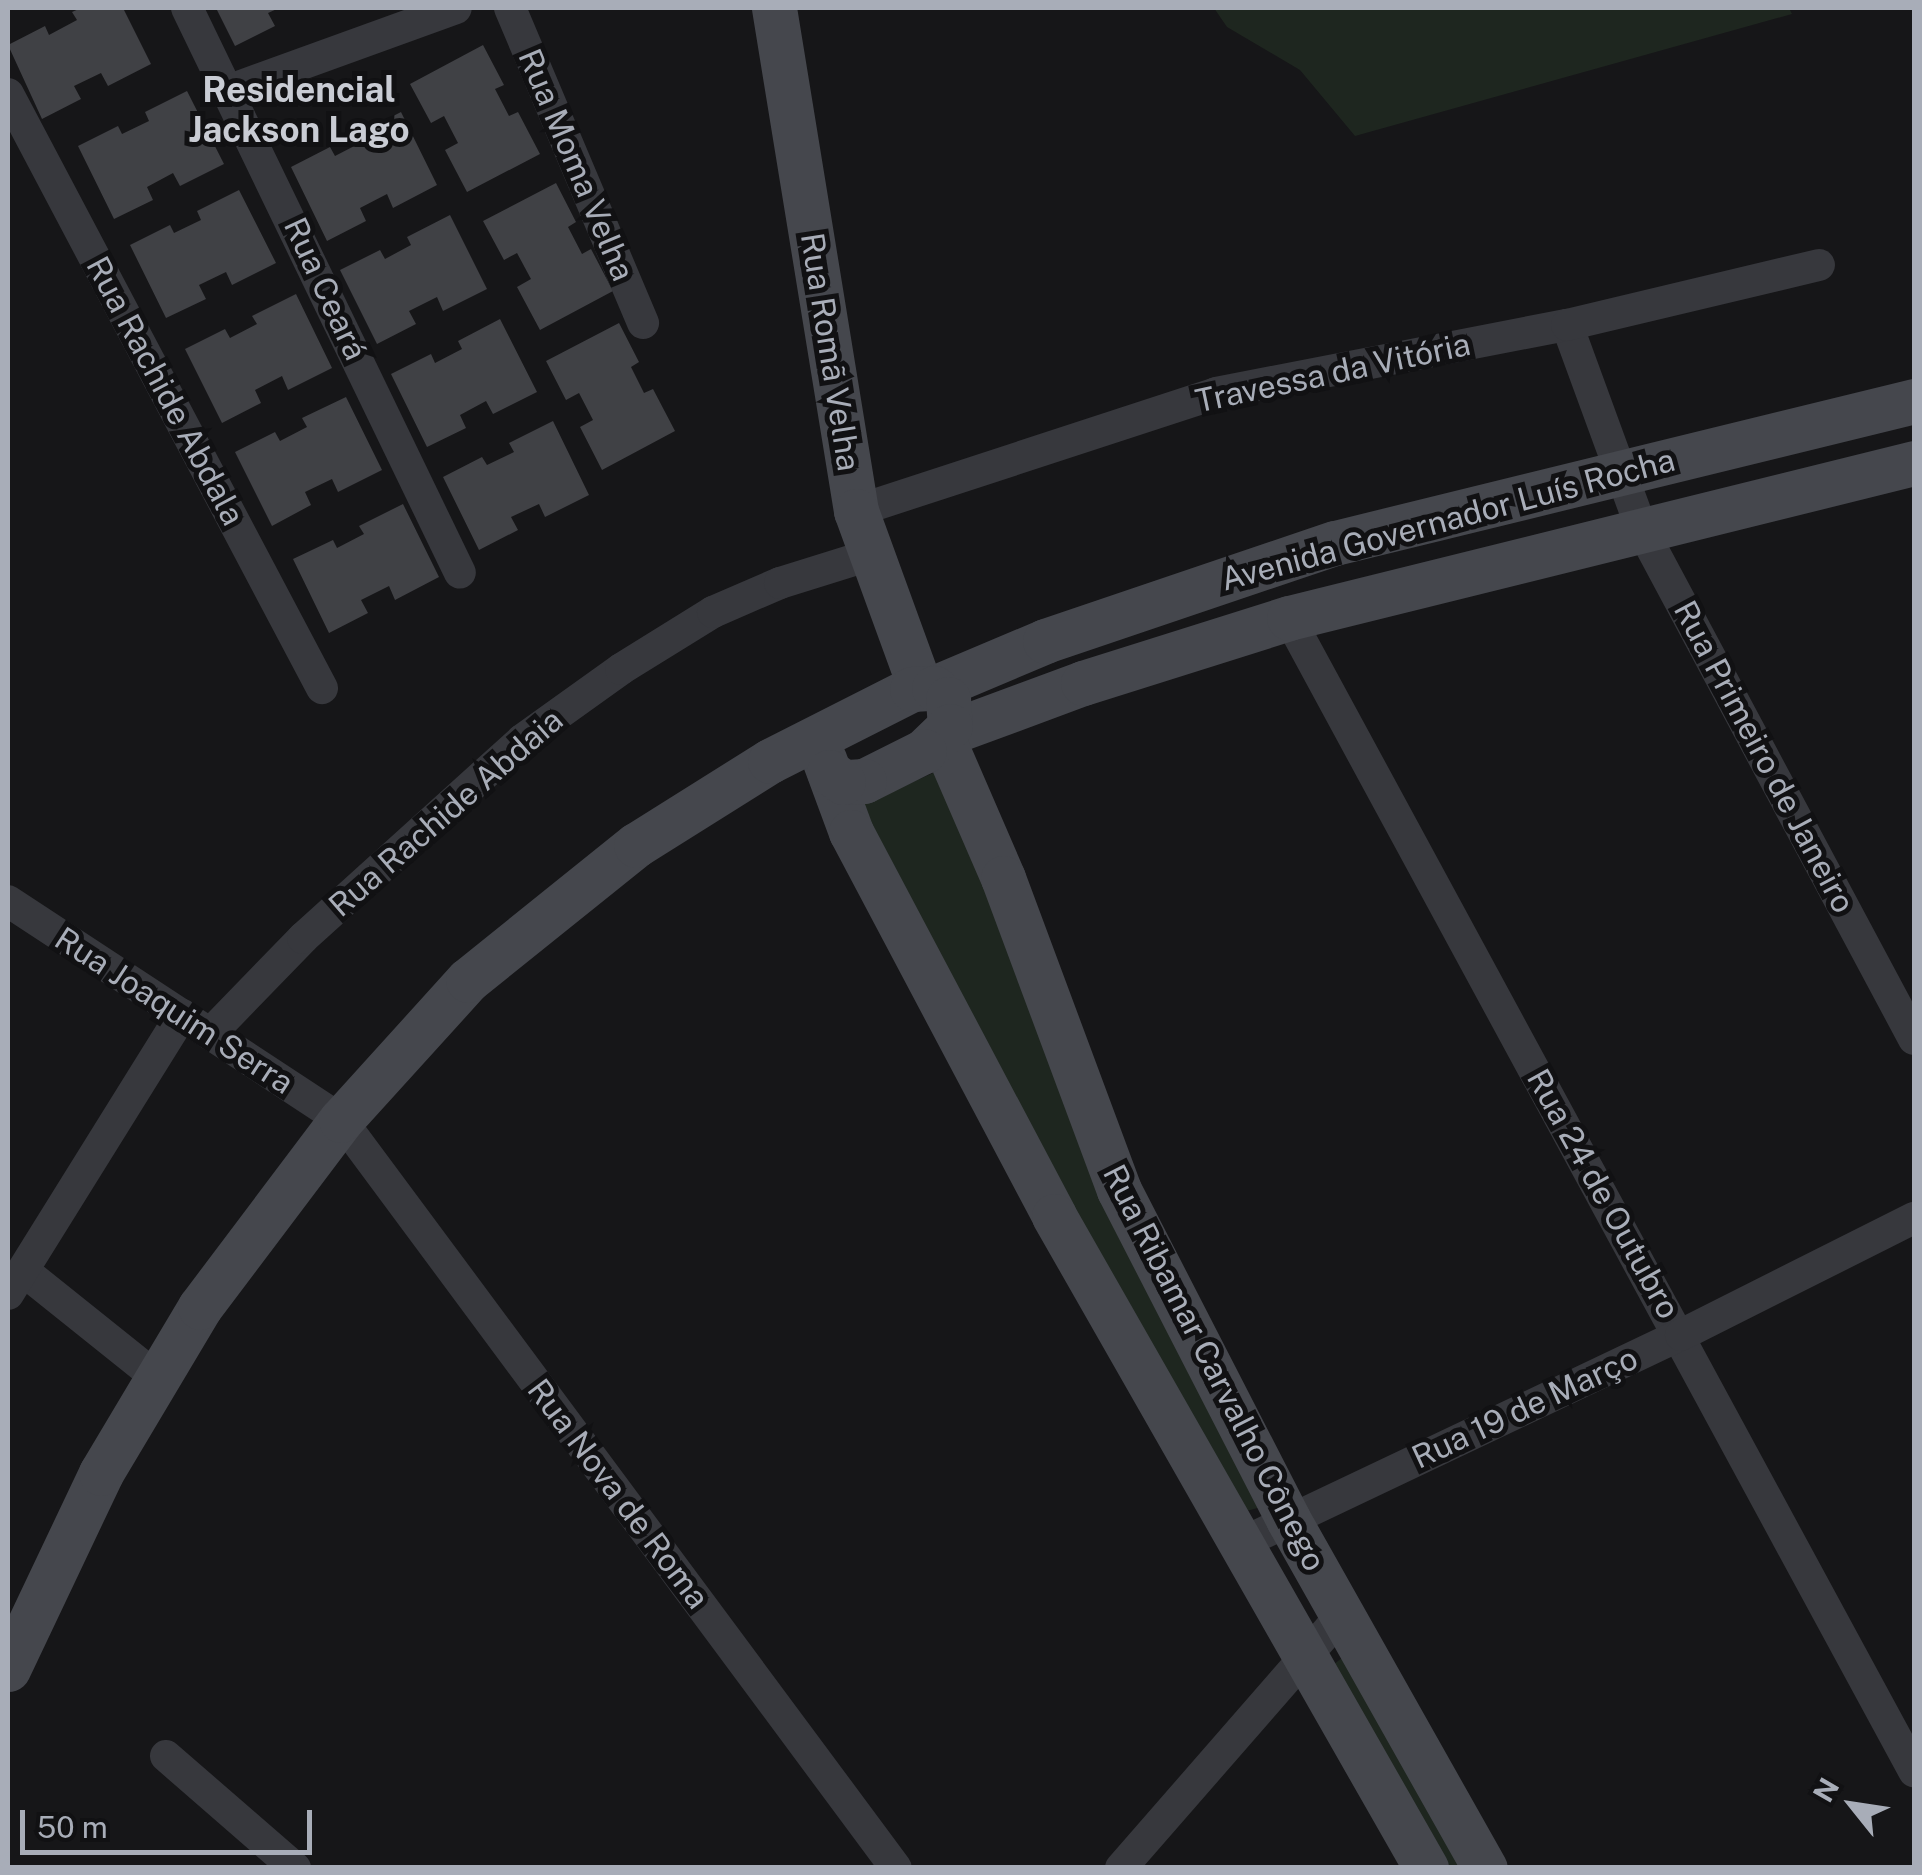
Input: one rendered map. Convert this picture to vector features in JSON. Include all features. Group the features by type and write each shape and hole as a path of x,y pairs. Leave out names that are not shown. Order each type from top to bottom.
{"main road":[{"name":"Rua Romã Velha","path":"774,8 856,512 927,687"},
{"name":"Avenida Governador Luís Rocha","path":"1914,401 1335,543 1242,572 927,687 830,754 843,782 864,782 944,735 1083,684 1289,618 1914,463"},
{"name":"Rua Ribamar Carvalho Cônego","path":"927,687 950,706 944,735 1003,878 1118,1190 1288,1519 1485,1868"},
{"name":"Rua Ribamar Carvalho Cônego","path":"830,754 852,832 1054,1216 1426,1868"},
{"path":"8,1669 101,1473 155,1376 211,1292 341,1120 468,980 636,846 770,762 830,754"}],"street":[{"name":"Rua Ceará","path":"188,8 460,572"},
{"path":"230,90 406,16 456,8"},
{"name":"Rua Moma Velha","path":"510,8 643,323"},
{"name":"Rua Rachide Abdala","path":"8,94 322,688"},
{"name":"Travessa da Vitória","path":"856,512 1216,393 1567,325 1819,265"},
{"name":"Rua Primeiro de Janeiro","path":"1567,325 1642,530 1914,1039"},
{"name":"Rua Rachide Abdaia","path":"210,1034 385,861 550,720 713,612 780,583 870,554"},
{"name":"Rua 24 de Outubro","path":"1289,618 1914,1771"},
{"name":"Rua Joaquim Serra","path":"8,901 341,1120"},
{"path":"155,1376 16,1283 182,1015"},
{"name":"Rua Nova de Roma","path":"341,1120 896,1868"},
{"name":"Rua 19 de Março","path":"1242,1543 1681,1335 1914,1218"},
{"path":"1122,1868 1342,1615"},
{"path":"166,1756 294,1868"}],"shaded area":[{"path":"1214,8 1789,8 1792,14 1355,136 1300,70 1227,27"},
{"path":"944,768 1261,1507 1243,1512 851,810"},
{"path":"1350,1652 1473,1867 1443,1867 1330,1667"}],"building":[{"path":"81,8 123,8 151,64 108,86 101,73 74,86 81,99 42,119 8,45 45,26 49,35 77,20 72,12"},
{"path":"216,8 279,8 268,13 275,26 235,46"},
{"path":"483,45 504,85 495,89 509,116 518,112 540,154 467,192 445,150 458,143 444,116 431,123 410,84"},
{"path":"187,91 224,164 180,186 173,173 147,187 153,200 114,219 78,146 118,126 122,134 149,121 145,112"},
{"path":"401,112 437,185 393,208 387,194 360,208 366,221 327,241 291,167 330,147 335,156 362,142 358,134"},
{"path":"556,183 576,222 568,227 582,254 591,249 613,291 540,330 517,287 531,279 517,253 504,260 483,221"},
{"path":"239,190 276,263 232,285 226,272 199,285 206,299 166,318 130,245 170,225 174,233 201,220 197,211"},
{"path":"450,215 487,289 443,311 437,297 409,311 416,324 377,344 340,270 380,250 385,259 411,245 407,237"},
{"path":"296,294 332,368 288,390 282,376 255,390 261,403 222,423 185,349 225,329 230,338 257,324 252,316"},
{"path":"500,319 537,392 493,414 486,401 460,415 466,428 427,447 391,374 431,354 435,363 462,349 458,341"},
{"path":"619,323 639,362 631,367 644,393 653,389 675,431 602,470 580,427 593,420 579,393 566,400 546,361"},
{"path":"346,397 382,470 338,492 332,479 305,492 311,505 272,526 235,452 275,432 280,441 307,427 302,418"},
{"path":"553,421 589,495 545,517 539,504 511,517 518,530 479,550 443,477 482,457 487,465 514,452 509,443"},
{"path":"403,504 439,577 395,600 389,586 361,600 368,613 329,633 293,559 333,540 337,548 364,534 359,526"}],"district":[{"name":"Residencial Jackson Lago","path":"299,110"}]}
